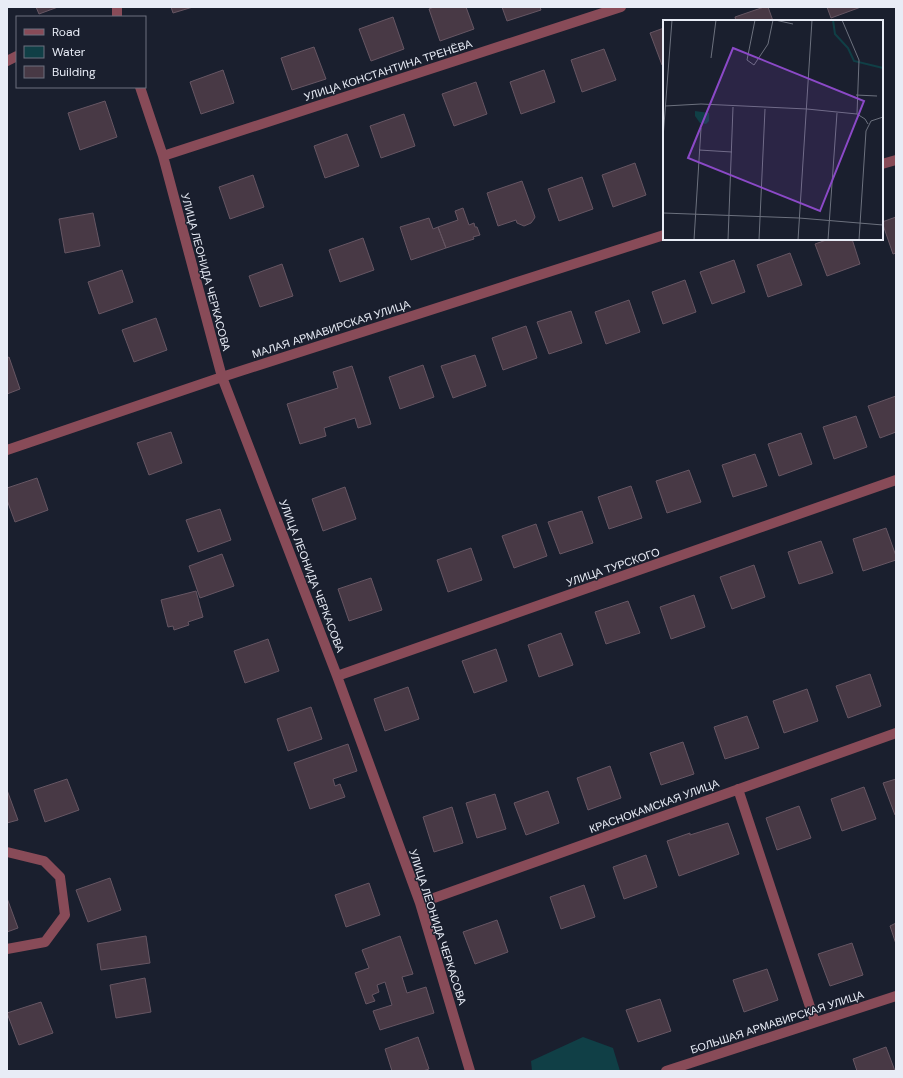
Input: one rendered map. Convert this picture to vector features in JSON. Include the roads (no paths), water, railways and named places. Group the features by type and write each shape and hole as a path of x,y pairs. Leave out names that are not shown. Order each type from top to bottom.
{"street":[{"name":"УЛИЦА КОНСТАНТИНА ТРЕНЁВА","path":"163,156 621,7"},
{"path":"7,61 16,56"},
{"name":"УЛИЦА ЛЕОНИДА ЧЕРКАСОВА","path":"140,88 163,156 222,377 337,676 420,902 470,1071"},
{"path":"883,164 896,160"},
{"name":"МАЛАЯ АРМАВИРСКАЯ УЛИЦА","path":"7,450 222,377 663,235"},
{"name":"УЛИЦА ТУРСКОГО","path":"337,676 896,480"},
{"name":"КРАСНОКАМСКАЯ УЛИЦА","path":"420,902 896,733"},
{"path":"738,789 815,1022"},
{"path":"7,852 44,861 60,877 65,915 45,942 7,949"},
{"name":"БОЛЬШАЯ АРМАВИРСКАЯ УЛИЦА","path":"666,1071 896,996"}],"water":[{"path":"583,1037 613,1048 620,1071 532,1071 531,1061"}]}
